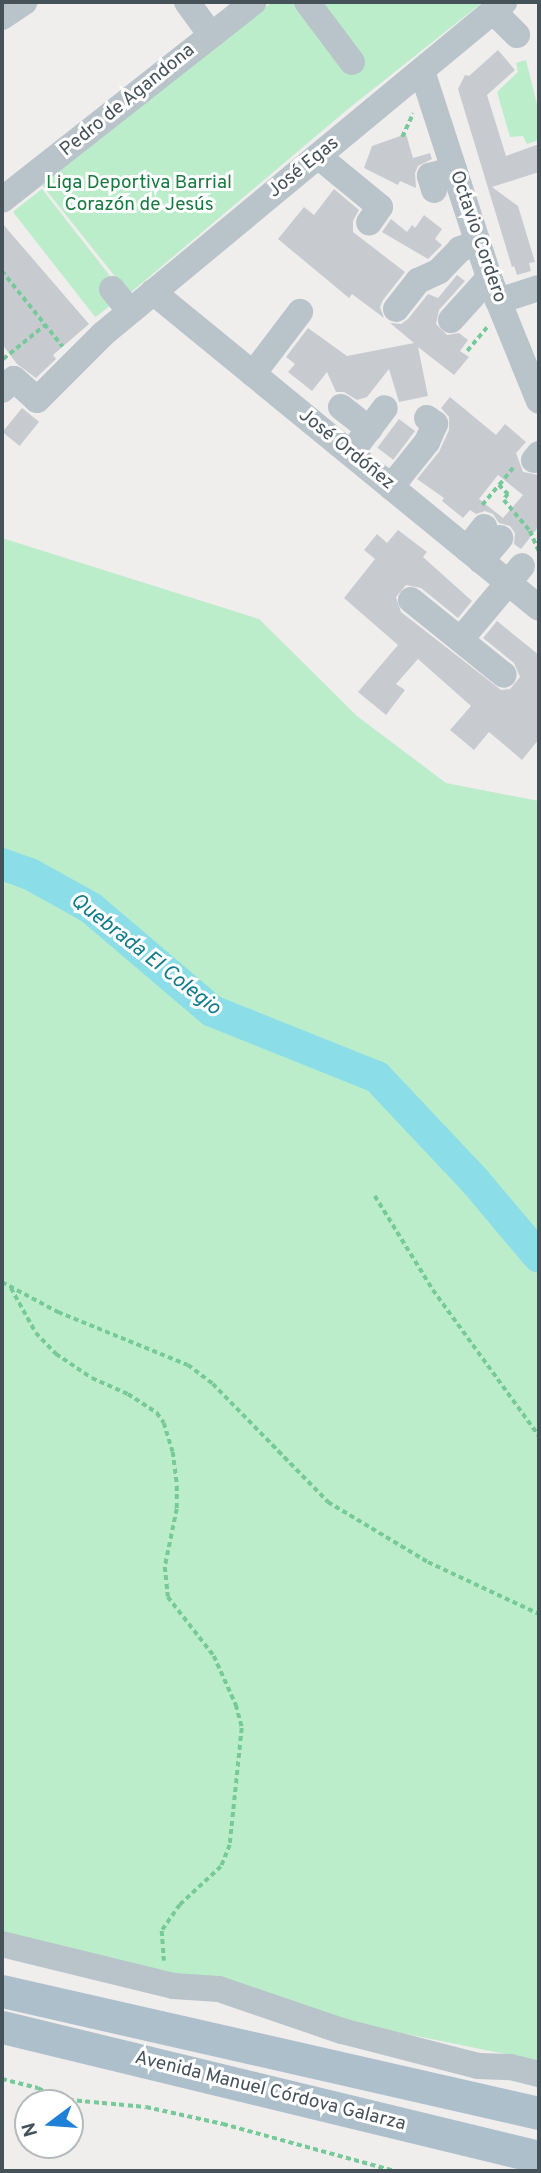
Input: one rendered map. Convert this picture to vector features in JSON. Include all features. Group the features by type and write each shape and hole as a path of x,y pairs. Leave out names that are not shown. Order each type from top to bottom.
{"main road":[{"name":"Avenida Manuel Córdova Galarza","path":"2,1991 539,2113"},
{"name":"Avenida Manuel Córdova Galarza","path":"2,2027 539,2157"}],"street":[{"path":"2,17 24,2"},
{"path":"187,2 211,35"},
{"name":"Pedro de Agandona","path":"2,200 254,2"},
{"path":"307,2 352,62"},
{"path":"498,6 517,35"},
{"name":"José Egas","path":"2,390 14,379 37,400 103,334 498,6"},
{"name":"Octavio Cordero","path":"422,71 459,173 477,243 513,292 532,402"},
{"path":"318,156 380,207 369,223"},
{"path":"396,309 418,281 439,271 460,250 477,243"},
{"path":"112,289 130,311"},
{"name":"José Ordóñez","path":"153,292 391,487 498,551 539,608"},
{"path":"454,322 513,292"},
{"path":"253,374 300,312"},
{"path":"317,426 333,404 331,401 379,422 355,457"},
{"path":"391,487 426,442 435,424 427,418"},
{"path":"461,639 498,551"},
{"path":"411,600 504,675"},
{"path":"2,1944 168,1984 219,1989 342,2031 478,2066 511,2067 539,2074"}],"path":[{"path":"2,271 75,362"},
{"path":"467,351 513,292"},
{"path":"2,360 45,325"},
{"path":"498,551 499,485 529,460"},
{"path":"498,551 530,531 504,499 509,494 499,485"},
{"path":"375,1196 433,1290 539,1436"},
{"path":"2,1282 58,1312 188,1365 213,1384 328,1502 428,1562 539,1614"},
{"path":"11,1288 36,1333 57,1354 92,1378 128,1394 157,1413 164,1423 173,1452 177,1509 165,1567 166,1589 222,1671 242,1728 230,1845 221,1867 180,1905 162,1931 168,1984"},
{"path":"2,2078 38,2088 60,2099 117,2103 172,2112 395,2171"}],"green space":[{"name":"Liga Deportiva Barrial Corazón de Jesús","path":"272,2 483,2 348,109 129,294 42,185"},
{"path":"526,60 539,112 539,140 527,144 523,136 510,137 497,92 518,72 516,63"},
{"path":"42,189 124,295 95,317 13,212"},
{"path":"2,538 259,619 357,716 446,783 539,801 539,2061 264,2005 2,1941"}],"building":[{"path":"498,50 515,70 487,95 506,156 539,144 539,172 492,187 518,206 535,262 529,263 531,271 517,275 514,266 512,267 458,89 465,75 469,76"},
{"path":"406,134 413,158 430,153 432,159 418,166 415,173 416,188 400,181 398,185 364,168 372,146"},
{"path":"334,189 359,210 353,221 353,232 405,272 383,300 380,307 384,318 352,294 349,298 278,239 304,207 314,215"},
{"path":"424,215 442,229 435,239 442,245 428,259 382,232 391,219 407,232 412,225 415,228"},
{"path":"2,223 89,324 53,355 56,359 36,378 17,364 2,344"},
{"path":"457,275 465,281 439,310 436,324 447,335 459,333 468,340 460,351 469,357 454,375 418,347 428,396 399,402 389,369 367,397 357,400 344,392 336,392 327,372 312,391 288,372 295,364 286,357 308,328 347,356 414,343 390,323 401,324 408,319 428,294 438,298"},
{"path":"450,397 496,435 505,424 526,442 516,453 523,472 539,475 539,526 521,549 514,544 515,533 510,526 499,523 493,514 485,511 476,514 470,510 463,518 442,501 444,498 417,479 439,452 449,430 449,417 441,408","holes":["498,475 523,495 503,518 479,499"]},
{"path":"22,408 39,422 20,446 2,432"},
{"path":"399,419 415,431 393,460 377,448"},
{"path":"398,530 427,552 423,557 472,601 458,618 421,588 406,585 396,597 401,612 501,690 510,689 520,677 514,663 483,638 497,621 539,655 539,739 522,760 489,732 474,750 450,730 471,706 418,659 396,684 405,690 386,715 358,692 398,645 344,598 375,559 364,550 377,534 387,543"}],"waterway":[{"name":"Quebrada El Colegio","path":"2,864 30,874 91,908 212,1011 377,1077 475,1181 539,1257"},
{"name":"Quebrada El Colegio","path":"534,1250 539,1251"}]}
